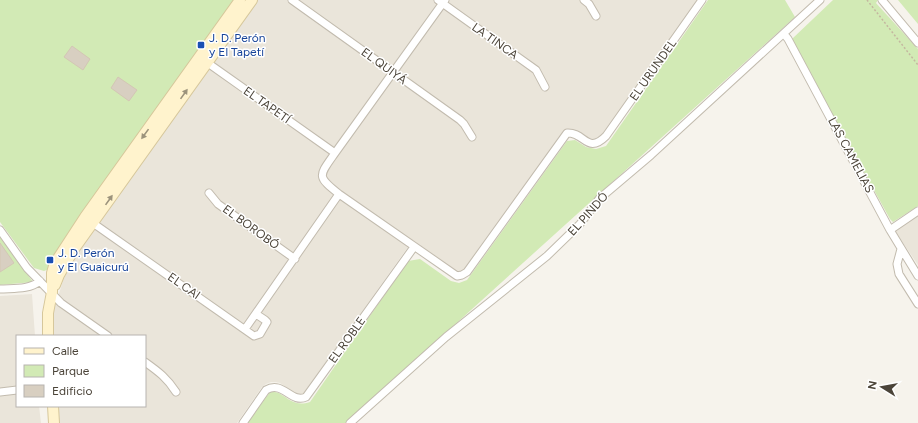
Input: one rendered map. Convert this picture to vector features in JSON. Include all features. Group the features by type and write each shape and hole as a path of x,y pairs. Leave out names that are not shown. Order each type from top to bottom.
{"main road":[{"path":"203,60 240,0"},
{"path":"48,335 48,313 52,292 67,260 89,220 203,60 252,0"},
{"path":"53,407 54,423"}],"street":[{"name":"EL QUIYÁ","path":"292,0 460,120 472,137"},
{"path":"584,0 589,4 596,16"},
{"name":"EL URUNDEL","path":"414,247 457,276 467,272 567,133 574,134 587,143 598,143 602,140 702,0"},
{"name":"EL PINDÓ","path":"350,423 446,337 552,251 580,224 599,198 651,155 820,0"},
{"path":"882,0 918,43"},
{"path":"414,247 339,194 323,180 322,176 323,171 335,153 393,73 442,1"},
{"name":"LA TINCA","path":"442,1 536,70 545,87"},
{"name":"LAS CAMELIAS","path":"784,34 890,230 918,276"},
{"name":"EL TAPETÍ","path":"203,60 335,153"},
{"name":"EL BOROBÓ","path":"209,193 218,204 295,259"},
{"path":"256,314 267,322 258,336 254,336 246,330 256,314 339,194"},
{"path":"890,230 918,211"},
{"name":"EL CAI","path":"89,220 246,330"},
{"path":"0,230 27,268 52,292 61,303 107,335"},
{"name":"EL ROBLE","path":"243,423 266,390 271,387 275,387 298,398 306,397 414,247"},
{"path":"901,249 897,264 899,274 918,304"},
{"path":"0,289 29,287 40,281"},
{"path":"146,363 169,380 176,392"},
{"path":"0,392 16,390"}],"path":[{"path":"867,0 918,65"}],"shaded area":[{"path":"257,0 698,0 602,137 591,141 563,133 465,270 457,272 413,240 303,394 295,394 280,383 271,382 266,384 262,387 237,423 59,423 58,407 146,407 146,335 54,335 53,312 64,278 75,257"},
{"path":"918,215 918,265 895,231"},
{"path":"32,294 35,335 16,335 16,407 39,407 41,423 0,423 0,296"}],"green space":[{"path":"0,0 236,0 49,269 44,271 34,268 0,222"},
{"path":"708,0 785,0 795,17 346,423 247,423 270,392 280,394 297,403 310,402 408,261 420,259 451,281 459,283 467,280 567,141 575,140 586,147 596,149 606,146"},
{"path":"833,0 878,0 876,3 918,49 918,206 893,222 792,42 793,38"},
{"path":"898,0 918,0 918,24"},
{"path":"0,237 33,282 0,285"}],"building":[{"path":"72,46 90,59 83,70 64,57"},
{"path":"118,77 137,90 129,101 111,88"},
{"path":"0,243 14,263 0,272"}],"place":[{"name":"J. D. Perón y El Tapetí","path":"201,45"},
{"name":"J. D. Perón y El Guaicurú","path":"50,260"}]}
